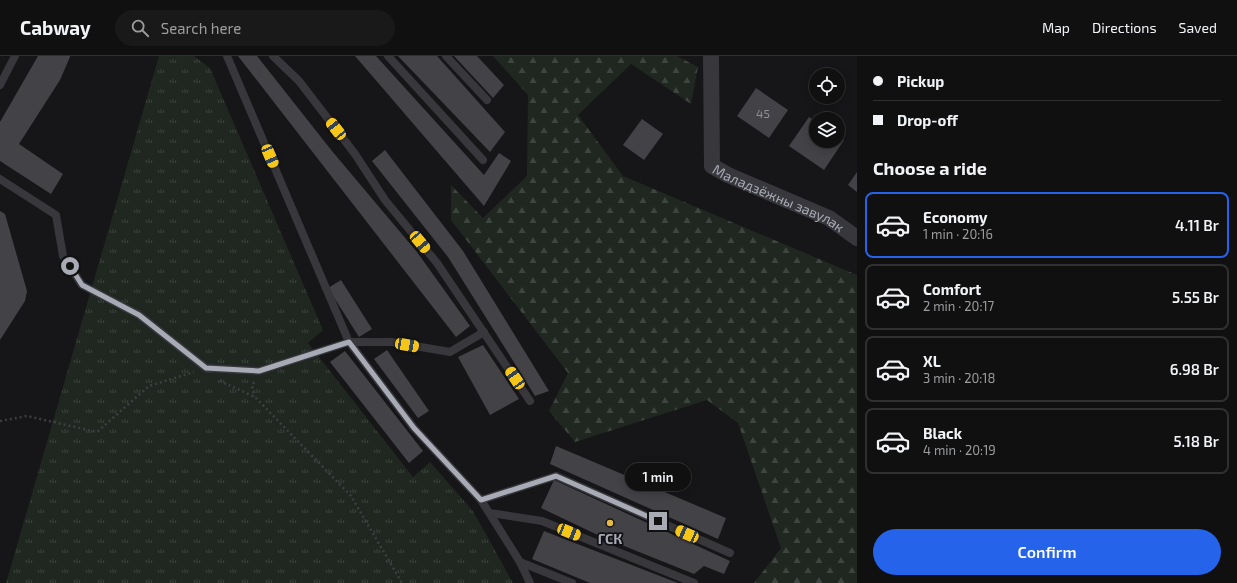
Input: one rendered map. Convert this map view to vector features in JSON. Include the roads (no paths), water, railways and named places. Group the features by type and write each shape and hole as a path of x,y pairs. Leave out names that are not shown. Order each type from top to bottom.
{"street":[{"name":"Маладзёжны завулак","path":"711,56 712,166 728,175 829,218 857,238"}],"lane":[{"path":"0,85 15,56"},
{"path":"227,56 349,342 414,428 481,500 520,562 530,583"},
{"path":"273,56 299,81 355,154 385,200 437,263 530,401"},
{"path":"388,56 483,160"},
{"path":"446,56 487,100"},
{"path":"0,179 56,215 63,256 82,285 139,315 206,368 259,371 349,342 392,342 450,352 484,332"},
{"path":"481,500 556,476 730,553"},
{"path":"490,514 542,521 694,583"},
{"path":"520,562 572,583"}],"place":[{"name":"ГСК","path":"610,523"}]}
